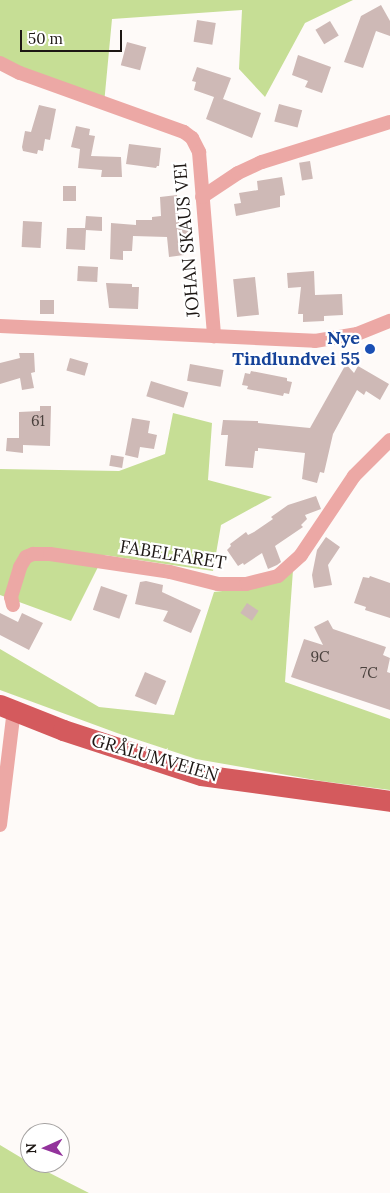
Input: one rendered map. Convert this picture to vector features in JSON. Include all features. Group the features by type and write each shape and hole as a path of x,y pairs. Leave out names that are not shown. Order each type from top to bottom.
{"main road":[{"name":"GRÅLUMVEIEN","path":"7,707 63,730 201,775 390,801"}],"street":[{"name":"JOHAN SKAUS VEI","path":"0,64 20,73 184,132 197,144 214,336"},
{"path":"202,197 238,172 262,162 390,122"},
{"path":"0,326 315,341 357,334 389,324"},
{"name":"FABELFARET","path":"13,605 11,597 20,567 26,557 33,554 50,554 170,572 218,584 246,584 278,576 301,555 354,476 390,440"},
{"name":"GRÅLUMVEIEN","path":"0,824 7,707"}],"green space":[{"path":"0,0 353,0 305,23 265,97 239,69 242,10 112,19 104,104 0,63"},
{"path":"173,413 212,423 208,480 272,497 221,525 213,571 104,555 71,621 0,595 0,469 119,471 165,454"},
{"path":"293,570 285,682 390,719 390,790 321,781 196,759 117,733 0,690 0,649 99,707 174,715 214,592 257,587"},
{"path":"0,1145 20,1157 20,1173 50,1173 89,1193 0,1193"}],"building":[{"path":"381,5 390,21 390,36 376,31 363,68 344,62 361,16"},
{"path":"197,20 216,23 212,45 194,42"},
{"path":"330,21 339,36 324,44 315,30"},
{"path":"127,42 146,47 140,70 121,65"},
{"path":"298,55 331,67 322,93 305,87 308,81 292,75"},
{"path":"197,67 231,78 223,99 261,113 252,138 206,119 214,97 194,90 196,82 192,81"},
{"path":"279,104 302,110 298,128 274,121"},
{"path":"39,105 56,109 50,140 45,139 43,151 38,150 37,154 23,151 22,147 25,131 31,132"},
{"path":"76,126 90,129 89,135 95,136 91,156 121,157 122,177 101,177 102,170 78,168 80,149 71,147"},
{"path":"129,144 161,148 159,166 156,168 126,164"},
{"path":"310,161 313,179 302,180 299,163"},
{"path":"282,177 285,195 280,196 280,207 236,216 234,204 241,203 239,193 258,190 257,181"},
{"path":"63,186 76,186 76,201 63,201"},
{"path":"177,195 179,223 182,222 182,225 188,225 189,229 190,239 183,241 184,255 169,257 167,237 133,236 132,251 123,251 123,260 110,259 111,223 136,225 136,220 152,220 152,217 161,216 160,197"},
{"path":"86,216 102,217 102,231 86,230 85,250 66,249 67,228 85,228"},
{"path":"23,221 42,222 41,248 22,247"},
{"path":"78,266 98,267 97,282 77,281"},
{"path":"314,271 315,295 342,294 343,315 324,316 324,321 303,322 303,314 298,314 301,287 288,288 287,273"},
{"path":"255,277 259,315 237,317 233,279"},
{"path":"106,283 132,284 132,287 139,287 138,309 109,308"},
{"path":"40,300 54,300 54,314 40,314"},
{"path":"19,353 34,353 35,372 31,373 34,388 22,390 20,378 0,384 0,363 20,358"},
{"path":"70,358 88,363 85,376 66,370"},
{"path":"190,364 223,370 221,387 187,381"},
{"path":"346,364 354,373 358,366 389,384 380,400 366,391 364,395 357,390 333,434 324,473 320,472 317,483 302,479 305,453 258,448 258,451 255,451 253,468 225,466 228,435 221,435 223,420 258,421 258,423 310,428"},
{"path":"251,371 287,378 287,381 292,382 289,394 284,393 283,396 247,389 248,386 242,385 245,373 250,374"},
{"path":"151,381 188,392 184,408 146,396"},
{"path":"40,406 51,406 50,446 23,445 23,453 6,451 7,438 19,438 19,412 40,411"},
{"path":"132,418 150,421 148,433 157,435 154,449 140,447 138,458 125,455"},
{"path":"111,455 124,457 122,468 109,466"},
{"path":"316,496 321,509 305,515 307,519 301,525 303,527 275,546 281,562 268,569 262,553 244,565 243,563 238,566 227,550 231,546 230,544 246,532 248,535 254,532 273,519 271,517 288,505"},
{"path":"326,537 340,547 328,565 332,585 314,588 312,575 317,550"},
{"path":"370,576 390,583 390,618 365,610 366,607 354,603 363,577 369,578"},
{"path":"146,581 163,585 162,592 201,610 191,633 163,621 168,611 135,604 140,582"},
{"path":"101,586 127,595 119,619 93,610"},
{"path":"247,603 259,611 252,621 240,613"},
{"path":"0,613 18,622 22,613 43,623 29,650 0,635"},
{"path":"328,620 333,629 386,647 383,655 390,658 387,672 390,673 390,710 291,677 304,639 323,645 314,627"},
{"path":"145,672 166,681 156,705 135,696"}],"place":[{"name":"Nye Tindlundvei 55","path":"370,349"}]}
